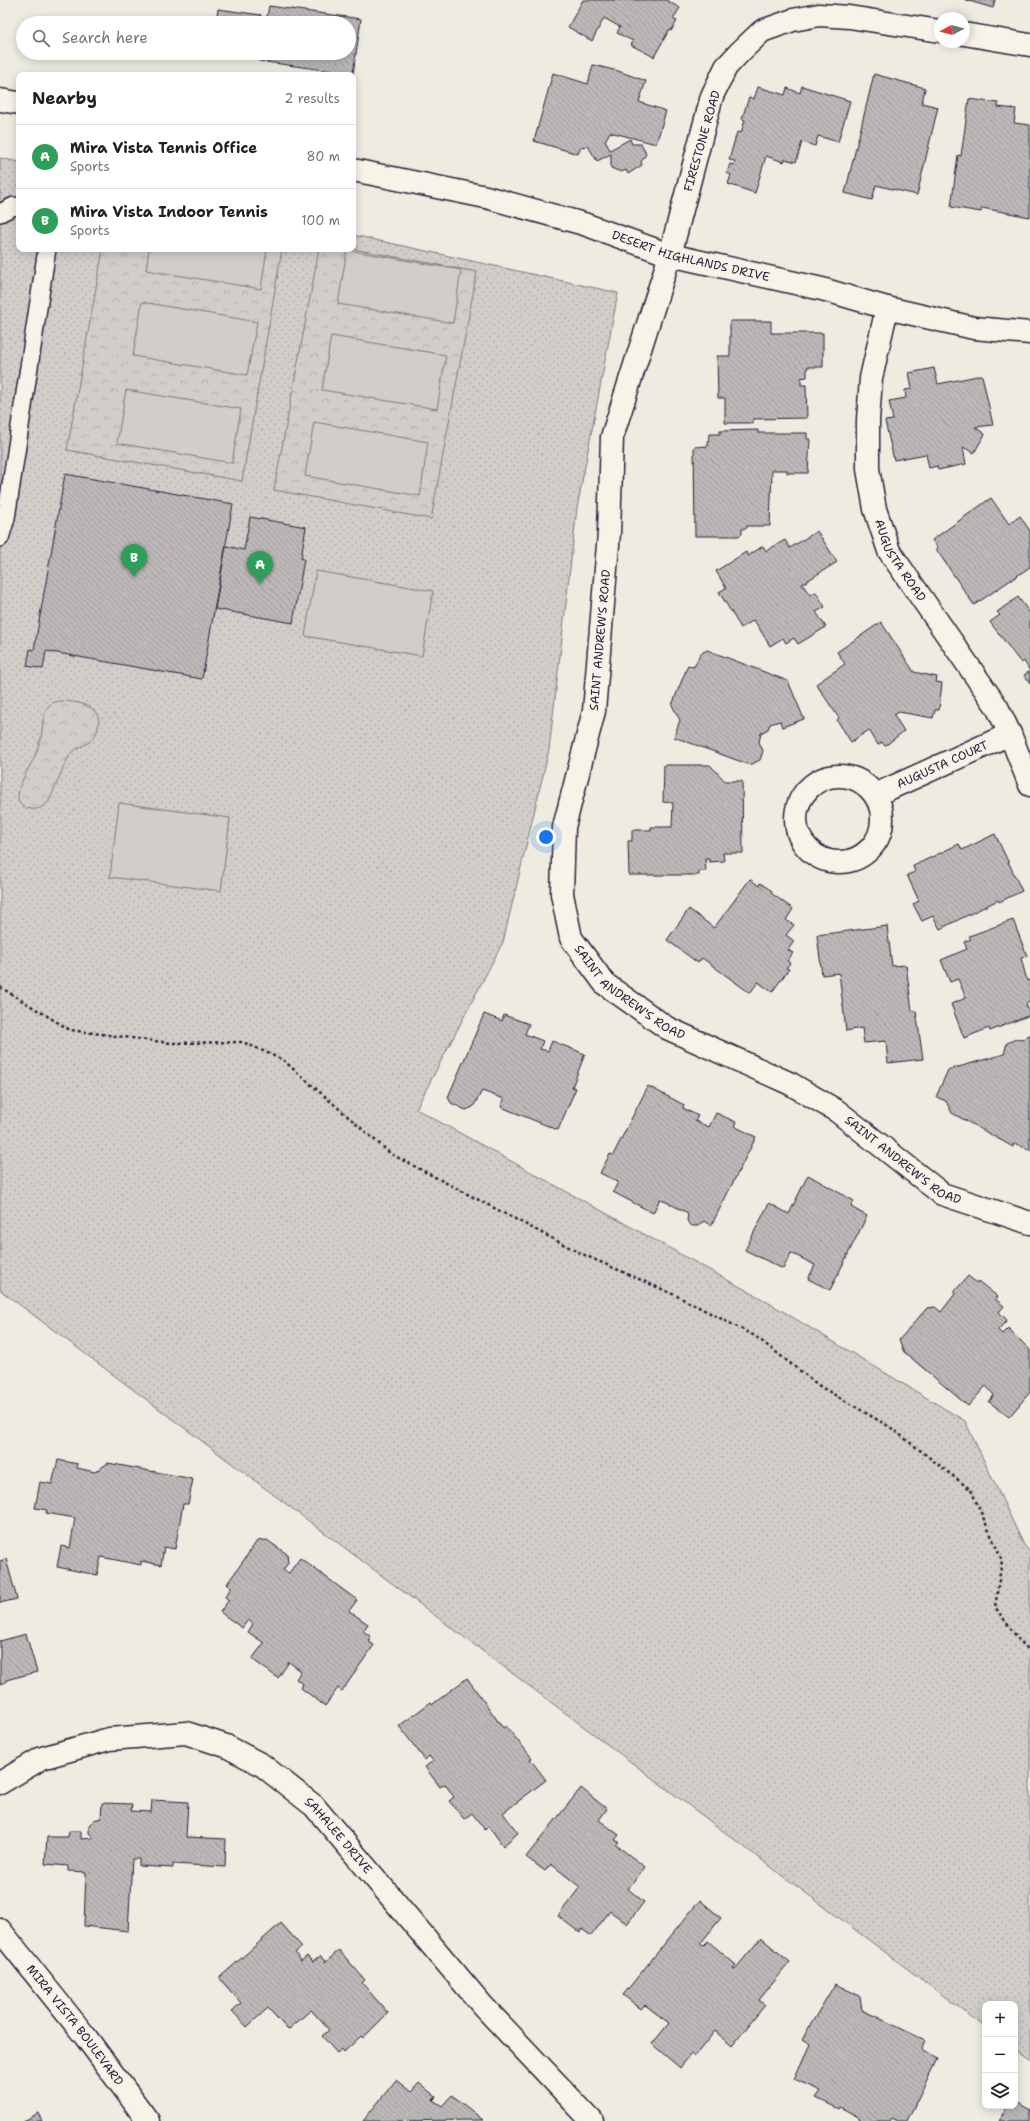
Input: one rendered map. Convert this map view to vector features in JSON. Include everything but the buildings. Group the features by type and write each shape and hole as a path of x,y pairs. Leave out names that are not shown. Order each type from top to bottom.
{"street":[{"name":"FIRESTONE ROAD","path":"670,255 712,96 726,68 762,31 793,20 819,15 849,17 934,30"},
{"path":"970,35 1030,45"},
{"path":"0,100 16,103"},
{"name":"DESERT HIGHLANDS DRIVE","path":"356,171 486,197 584,224 670,255 822,289 886,308 974,328 1030,333"},
{"name":"SAINT ANDREW'S ROAD","path":"670,255 612,437 609,533 594,711 564,826 562,894 571,938 605,984 667,1028 790,1084 837,1110 942,1194 1030,1223"},
{"name":"AUGUSTA ROAD","path":"886,308 871,378 868,420 868,469 875,509 889,551 997,707 1010,734 1030,785"},
{"name":"AUGUSTA COURT","path":"875,795 1010,734"},
{"name":"SAHALEE DRIVE","path":"0,1783 42,1758 109,1739 186,1733 226,1746 262,1765 314,1806 483,2006 592,2121"},
{"name":"MIRA VISTA BOULEVARD","path":"0,1930 85,2036 148,2121"}],"lane":[{"path":"0,213 16,206"},
{"path":"0,538 6,518 47,252"}],"path":[{"path":"0,987 70,1030 170,1043 243,1042 283,1060 391,1154 580,1253 675,1295 755,1336 821,1387 890,1427 971,1490 1002,1560 995,1607 1019,1640 1030,1651"}],"green space":[{"path":"0,158 16,161 16,252 356,252 356,236 618,293 577,508 549,750 503,942 416,1109 764,1300 965,1421 1024,1545 1030,1552 1030,2060 1018,2051 1018,2001 982,2001 982,2025 0,1290"},
{"path":"356,250 477,272 431,519 274,490 318,252 356,252"},
{"path":"102,252 281,252 242,481 67,450"},
{"path":"149,252 267,252 261,289 146,270"},
{"path":"347,252 356,252 461,270 453,323 338,304"},
{"path":"142,302 257,322 247,375 133,356"},
{"path":"331,336 446,355 437,409 322,390"},
{"path":"126,390 241,409 232,463 117,443"},
{"path":"314,422 428,442 420,496 305,476"},
{"path":"316,571 433,591 422,656 305,636"},
{"path":"59,701 80,703 93,709 99,720 98,729 91,740 71,753 63,767 49,801 41,808 31,809 23,806 19,801 18,794 20,786 35,756 41,738 45,711 50,705"},
{"path":"119,803 230,818 221,891 110,877"}],"place":[{"name":"Mira Vista Indoor Tennis","path":"134,577"},
{"name":"Mira Vista Tennis Office","path":"260,584"}]}
